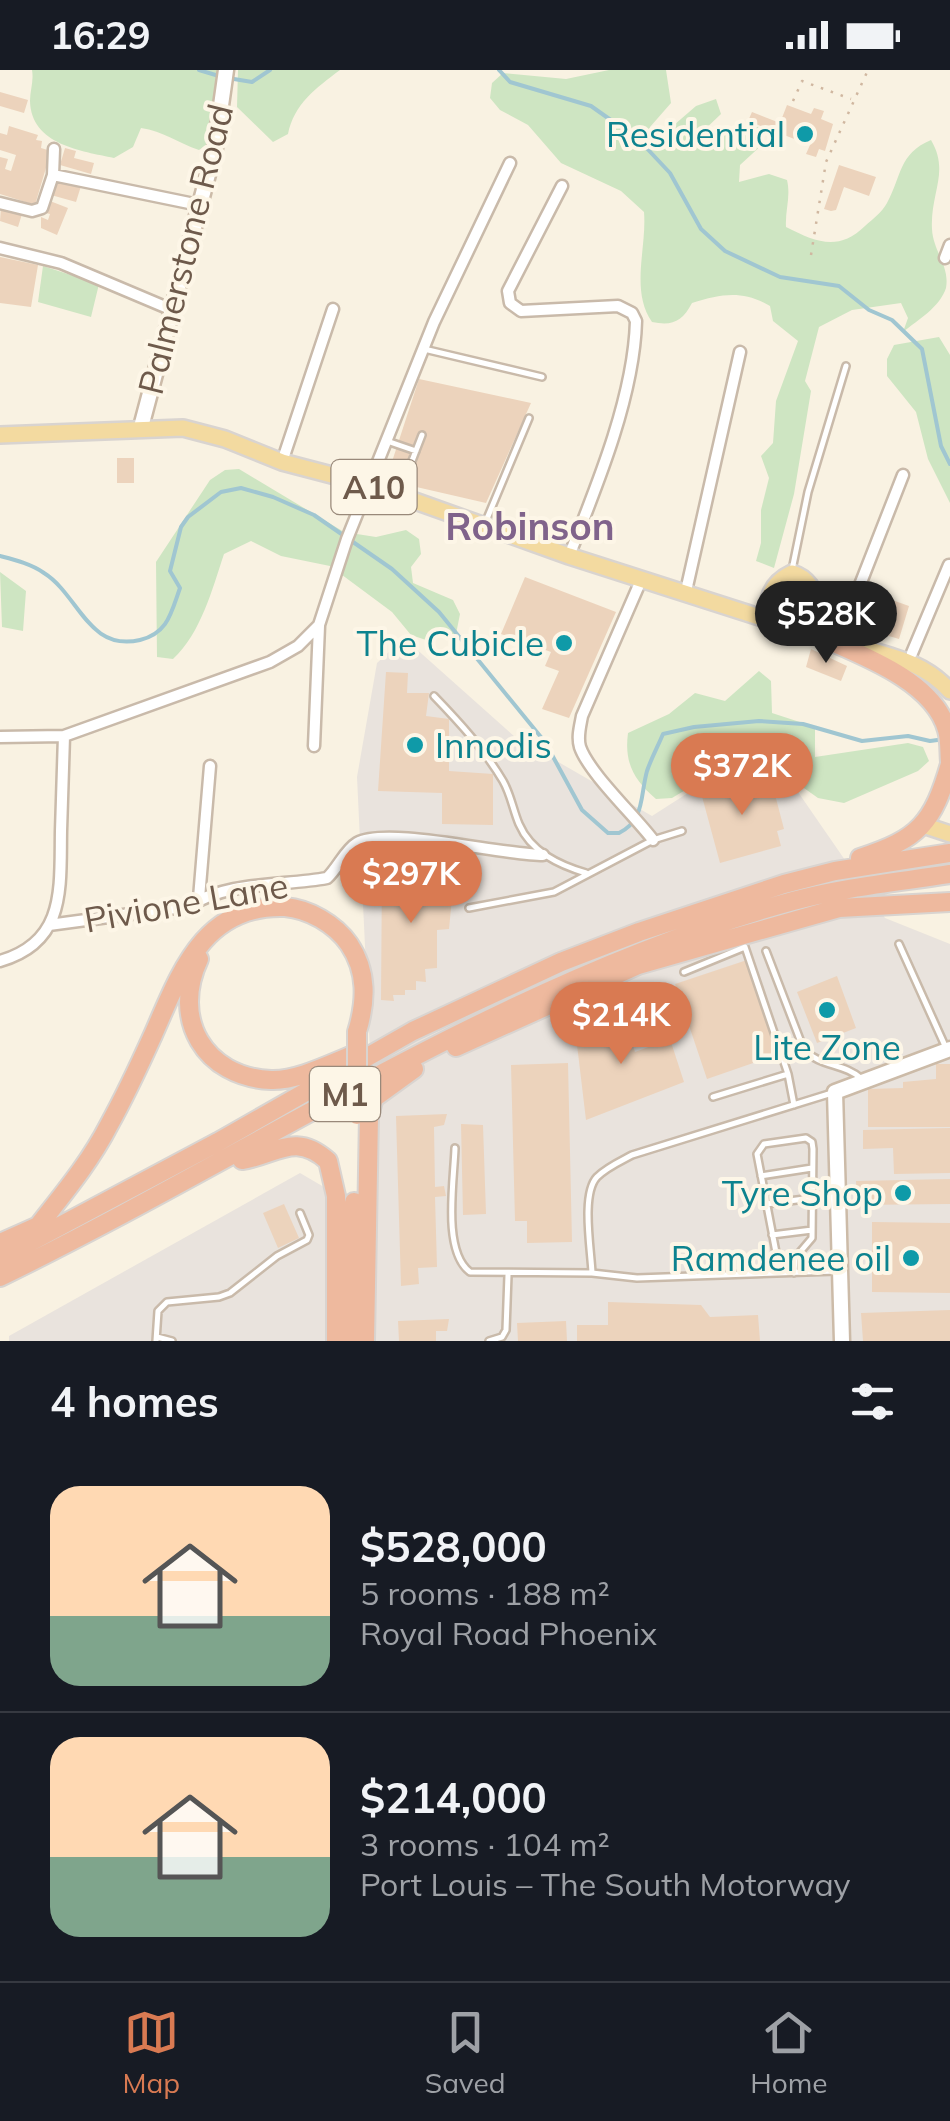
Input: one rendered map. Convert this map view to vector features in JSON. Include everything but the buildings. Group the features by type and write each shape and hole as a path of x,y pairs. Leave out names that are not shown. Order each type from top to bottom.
{"highway":[{"path":"784,884 895,846 923,825 939,802 950,763 946,728 926,694 831,637"},
{"name":"M1","path":"0,1258 414,1031 562,962 784,884 835,871 950,854"},
{"name":"M1","path":"0,1277 466,1029 596,970 792,901 832,891 950,874"},
{"path":"427,1060 638,966 838,908 950,902"},
{"path":"39,1225 88,1163 102,1138 184,966 204,940 228,920 257,909 304,910 343,936 354,952 362,976 364,1007 357,1032"},
{"path":"350,1341 357,1115 357,1032 350,967 334,939 312,923 287,915 250,918 216,937 198,960 192,976 188,1000 193,1030 206,1054 251,1078 276,1081 329,1064 414,1031"},
{"path":"596,970 638,966"},
{"path":"364,1341 369,1115 374,1098 466,1029"},
{"path":"226,1160 248,1160 288,1145 307,1147 328,1161 336,1196 336,1341"},
{"path":"0,1243 126,1178 148,1178"}],"main road":[{"name":"A10","path":"0,435 141,427 183,428 225,439 282,462 370,486 570,556 914,663 939,679 950,692"},
{"path":"776,622 768,613 768,599 774,585 792,573 814,590 818,614 831,637 912,653 950,674"},
{"path":"738,609 768,599"},
{"path":"923,825 950,834"}],"street":[{"name":"Palmerstone Road","path":"141,427 215,148 225,78"},
{"path":"0,203 39,210 53,175 54,149"},
{"path":"314,746 319,624 346,539 424,349 510,163"},
{"path":"53,175 199,205"},
{"path":"562,186 508,291 510,303 521,311 618,306 632,313 636,321 620,408 599,480 570,556"},
{"path":"945,258 950,245"},
{"path":"0,248 62,264 170,308"},
{"path":"282,462 333,310"},
{"path":"686,591 740,352"},
{"path":"831,637 903,475"},
{"path":"912,653 949,565"},
{"path":"642,577 582,716 578,737 581,751 594,769 653,840"},
{"path":"0,737 64,736 270,662 298,646 319,624"},
{"path":"0,961 24,954 39,941 60,893 64,736"},
{"path":"199,898 210,766"},
{"name":"Pivione Lane","path":"49,925 190,906 199,898 327,878 352,845 366,838 517,855 544,854"},
{"path":"842,1341 835,1092 949,1050"}],"lane":[{"path":"424,349 542,377"},
{"path":"792,573 808,492 846,366"},
{"path":"485,524 529,418"},
{"path":"405,480 422,435"},
{"path":"387,441 416,451"},
{"path":"434,696 464,728 502,780 520,826 544,854 586,873"},
{"path":"469,908 554,892 653,840 682,831"},
{"path":"899,944 949,1050"},
{"path":"684,972 745,947 788,1074 794,1104"},
{"path":"766,951 804,1050 826,1064 854,1072 864,1081"},
{"path":"713,1097 788,1074"},
{"path":"592,1273 588,1194 595,1178 632,1155 835,1092"},
{"path":"780,1274 757,1154 764,1144 806,1138 812,1142 812,1238 795,1258 794,1273"},
{"path":"456,1148 453,1246 457,1258 470,1272 592,1273 637,1278 839,1271"},
{"path":"761,1176 813,1168"},
{"path":"766,1204 812,1198"},
{"path":"172,1341 157,1339 158,1312 167,1302 218,1298 230,1293 277,1256 307,1240 309,1235 300,1214"},
{"path":"772,1235 812,1230"},
{"path":"489,1341 502,1337 506,1330 508,1274"}],"path":[{"path":"810,256 826,162 868,70"},
{"path":"794,101 802,81 852,99"}],"shaded area":[{"path":"404,638 515,737 652,816 716,775 764,770 798,792 885,918 950,944 950,1341 372,1341 376,1178 357,777 377,663"},
{"path":"300,1173 329,1190 329,1341 9,1341 9,1336"}],"green space":[{"path":"32,70 217,70 207,144 199,150 141,128 133,147 114,158 60,143 39,127 33,116"},
{"path":"238,70 340,70 301,105 288,134 273,142 237,107"},
{"path":"609,70 666,70 671,103 650,127 659,138 696,106 716,99 721,114 700,134 729,127 762,127 764,143 740,165 739,182 769,174 787,180 786,227 817,240 836,242 855,234 885,206 912,152 931,140 936,152 939,173 932,229 946,273 946,288 934,307 903,332 908,318 901,303 852,310 819,327 805,381 811,391 794,494 774,568 756,561 769,478 761,456 773,443 776,401 798,341 773,321 770,306 741,296 692,303 676,321 652,322 645,310 641,283 644,212 621,191 561,163 528,125 500,110 490,98 492,83 503,73 566,79"},
{"path":"43,266 99,284 91,317 38,302"},
{"path":"939,337 950,355 950,503 928,459 916,412 887,376 887,359 894,345"},
{"path":"239,469 344,532 376,537 406,530 419,539 421,554 411,567 413,583 453,600 460,614 456,634 426,640 411,635 392,612 330,566 281,556 251,541 224,554 205,610 183,648 173,659 157,657 156,562 210,480 225,470"},
{"path":"0,572 26,591 23,631 2,627"},
{"path":"759,671 771,681 772,713 815,727 815,757 908,743 923,747 929,761 918,771 844,803 818,798 780,771 764,768 714,773 672,798 656,799 632,770 628,733 669,714 695,693 725,701"}],"waterway":[{"path":"199,70 219,76"},
{"path":"228,78 252,82 270,70"},
{"path":"499,70 510,82 591,106 639,140 670,173 701,229 725,251 780,277 839,286 869,310 892,320 922,349 941,446 950,464"},
{"path":"0,556 44,573 108,638 140,640 163,627 174,606 180,588 170,571 181,527 221,492 241,488 314,515 392,569 439,612 545,742 582,810 608,833 627,828 637,814 647,771 663,734 759,721 803,724 862,741 908,736 930,741 945,739"}],"place":[{"name":"Residential","path":"805,134"},
{"name":"The Cubicle","path":"564,643"},
{"name":"Innodis","path":"415,745"},
{"name":"Lite Zone","path":"827,1010"},
{"name":"Tyre Shop","path":"903,1193"},
{"name":"Ramdenee oil","path":"911,1258"}],"district":[{"name":"Robinson","path":"530,526"}]}
